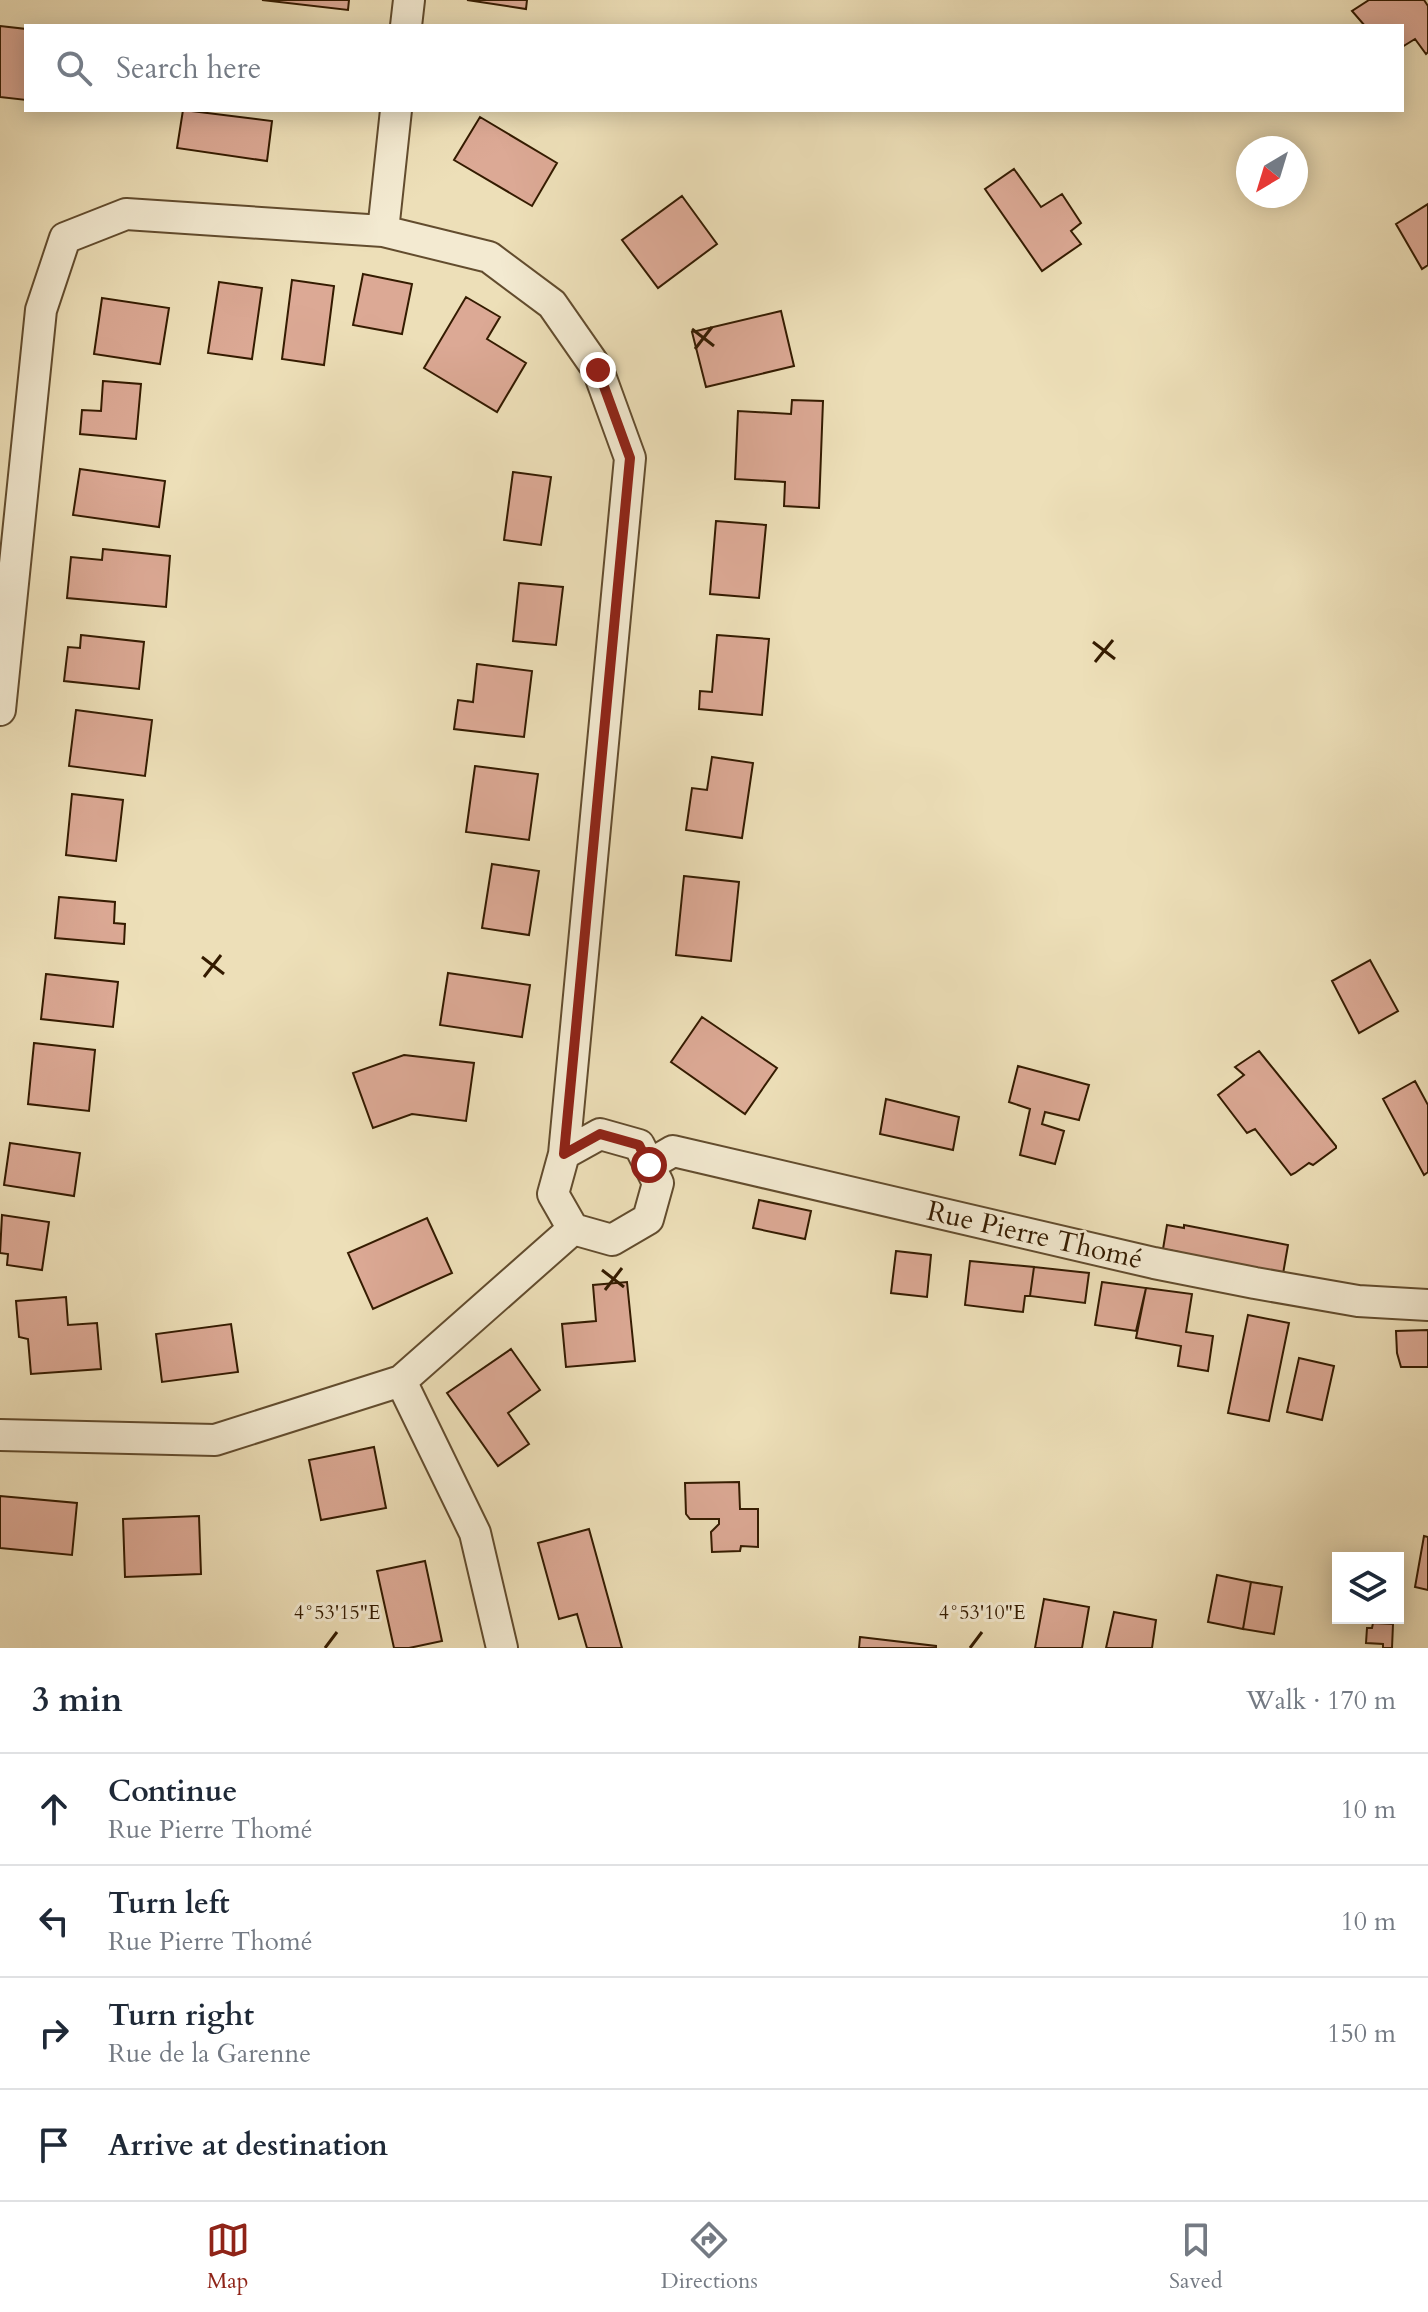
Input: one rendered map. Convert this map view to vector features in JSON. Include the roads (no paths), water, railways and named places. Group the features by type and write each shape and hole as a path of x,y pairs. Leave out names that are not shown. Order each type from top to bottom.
{"street":[{"path":"406,24 409,0"},
{"path":"383,231 396,112"},
{"path":"0,710 41,310 65,238 126,214 383,231 489,257 552,304 598,370 630,458 564,1154 553,1194 573,1229 612,1240 648,1219 658,1183 639,1145 600,1134 564,1154"},
{"name":"Rue Pierre Thomé","path":"649,1165 673,1151 1197,1272 1358,1301 1428,1305"},
{"path":"0,1435 215,1440 401,1381 573,1229"},
{"path":"401,1381 475,1533 502,1648"}]}
